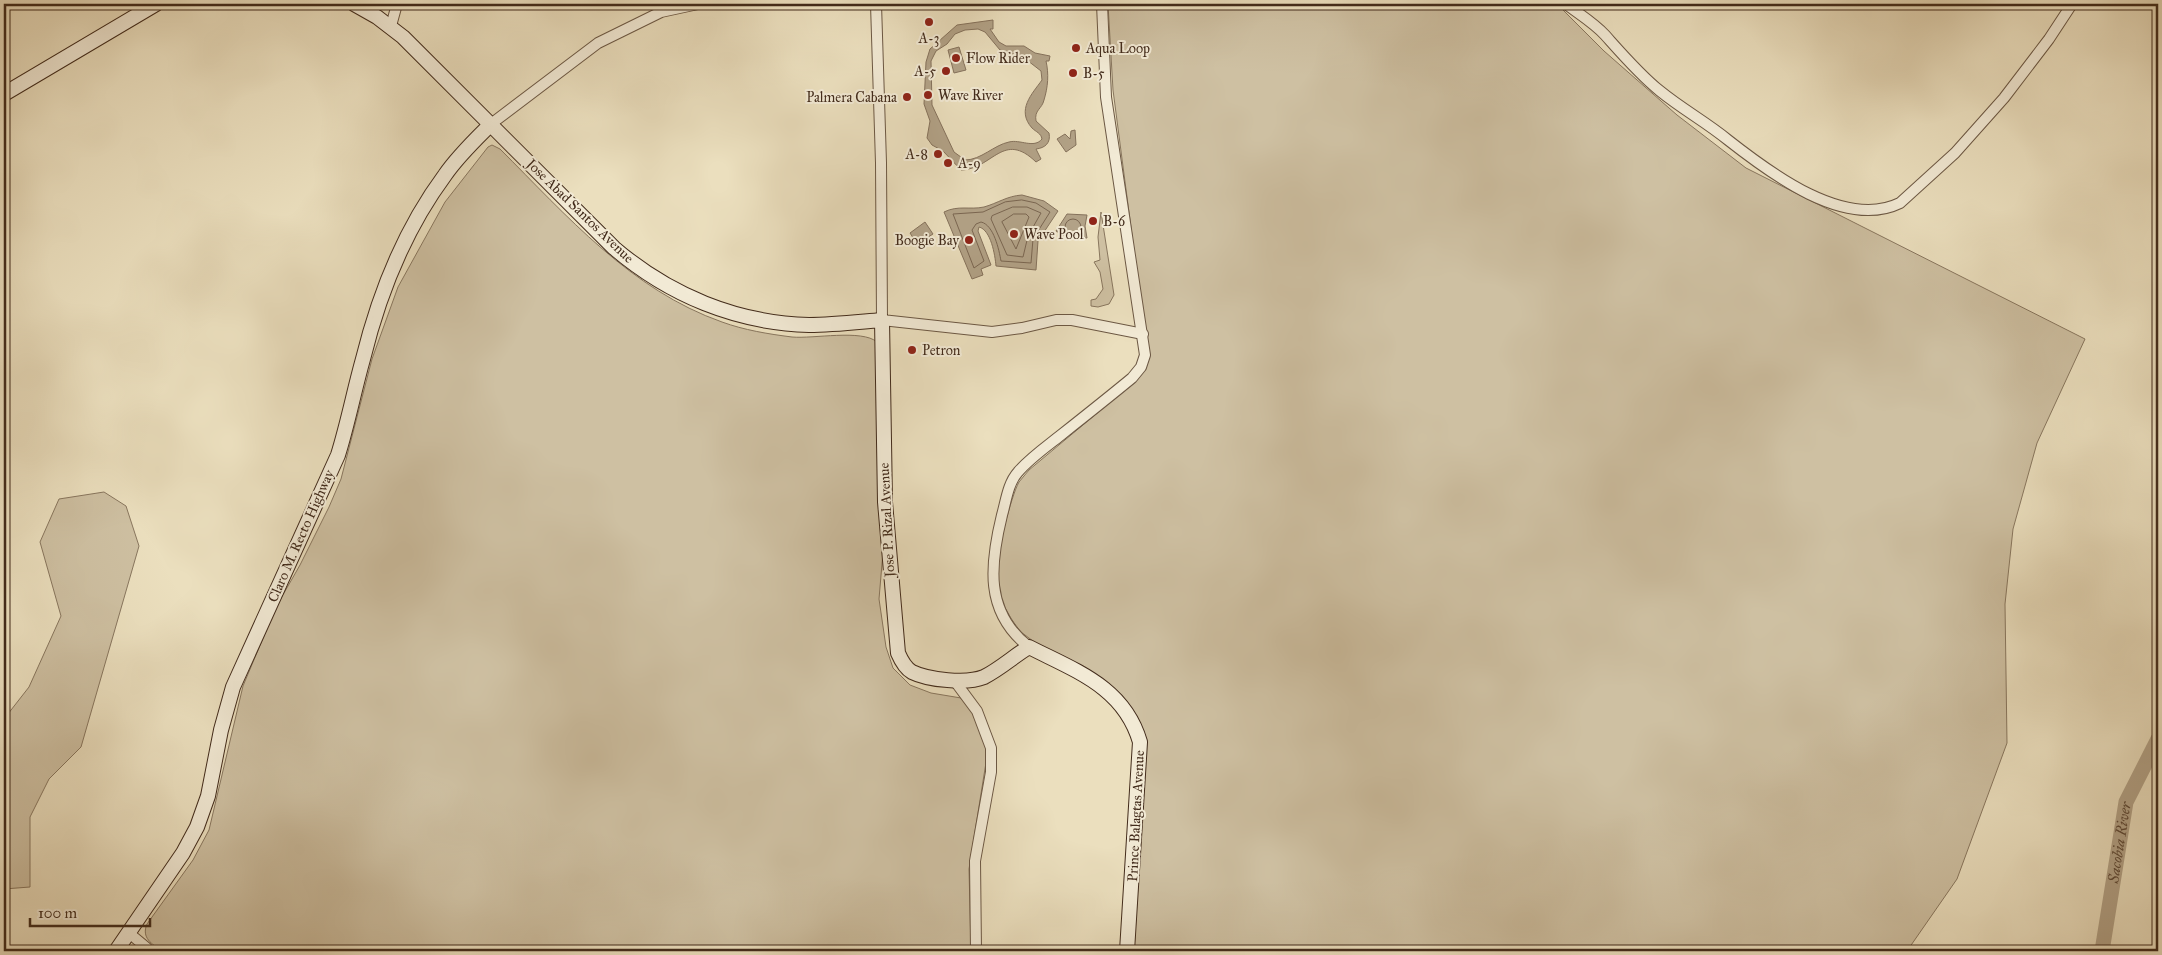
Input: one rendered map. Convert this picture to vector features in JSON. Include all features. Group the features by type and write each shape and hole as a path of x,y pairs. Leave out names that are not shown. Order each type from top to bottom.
{"main road":[{"path":"4,94 156,4"},
{"name":"Jose Abad Santos Avenue","path":"354,4 391,26 427,59 614,248 663,284 701,303 733,314 768,321 810,325 882,320"},
{"name":"Claro M. Recto Highway","path":"116,951 187,847 202,813 208,796 220,730 230,696 338,455 350,419 374,320 396,260 419,215 445,174 491,124"},
{"name":"Jose P. Rizal Avenue","path":"882,320 884,502 898,653 904,665 911,672 934,679 972,681 982,678 1029,647"},
{"name":"Prince Balagtas Avenue","path":"1029,647 1109,692 1128,711 1136,727 1140,742 1140,774 1128,951"}],"street":[{"path":"391,26 397,4"},
{"path":"491,124 598,43 661,12 698,4"},
{"path":"876,4 881,163 882,320 992,332 1022,328 1056,320 1072,320 1143,334"},
{"path":"1029,647 1012,630 1001,611 994,587 993,552 1008,489 1016,473 1137,373 1145,355 1106,97 1102,4"},
{"path":"1566,4 1604,34 1660,91 1729,140 1750,158 1796,186 1824,200 1842,207 1867,212 1891,208 1900,204 1955,153 2020,78 2072,4"},
{"path":"954,680 977,711 991,748 991,772 976,861 976,951"},
{"path":"129,933 147,948"}],"shaded area":[{"path":"1108,4 1557,4 1604,51 1677,115 1746,168 2085,339 2037,443 2013,529 2005,604 2007,743 1957,879 1907,951 1134,951 1146,753 1138,720 1021,632 1000,597 996,572 1004,526 1019,482 1029,470 1132,384 1146,342 1113,90"},
{"path":"492,145 500,149 602,249 658,291 689,308 730,325 765,333 792,337 849,335 870,338 877,342 884,540 879,599 886,647 893,668 910,685 931,693 961,698 973,712 988,750 969,869 971,951 162,951 146,937 147,924 193,860 209,830 243,686 276,607 300,565 341,479 372,359 398,287 445,202 488,147"},
{"path":"1101,212 1114,295 1109,304 1098,307 1091,306 1091,300 1096,299 1103,289 1100,272 1094,262 1100,260 1098,237"},
{"path":"104,492 126,506 139,546 81,747 49,779 30,817 30,887 4,889 4,719 29,687 61,616 40,542 59,499"}],"water":[{"name":"Wave River","path":"993,20 993,29 990,29 999,42 1006,46 1024,46 1035,53 1050,56 1049,61 1046,61 1048,76 1045,95 1036,117 1036,121 1049,133 1047,144 1036,149 1041,159 1036,162 1025,153 1006,150 982,164 961,170 943,151 932,145 927,138 930,121 924,104 926,62 930,49 957,25","holes":["978,29 985,32 1000,50 1023,57 1041,71 1042,80 1027,102 1025,115 1027,121 1042,139 1031,144 1009,142 977,158 965,160 954,152 932,105 931,61 936,51 947,44 955,34 965,30"]},
{"name":"Flow Rider","path":"959,47 966,70 954,73 948,50"},
{"path":"1075,130 1076,145 1066,152 1057,139 1065,134 1070,139 1071,131"},
{"name":"Wave Pool","path":"1022,195 1044,201 1058,211 1038,241 1036,270 996,266 987,233 979,227 978,231 991,265 981,269 983,275 972,279 944,212 954,209 984,207 1007,198"},
{"path":"1067,214 1087,215 1085,226 1087,238 1068,238 1056,231"},
{"path":"925,222 933,234 917,244 910,233"}],"waterway":[{"name":"Sacobia River","path":"2102,951 2126,802 2158,739"}],"place":[{"name":"A-3","path":"929,22"},
{"name":"Aqua Loop","path":"1076,48"},
{"name":"Flow Rider","path":"956,58"},
{"name":"A-5","path":"946,71"},
{"name":"B-5","path":"1073,73"},
{"name":"Wave River","path":"928,95"},
{"name":"Palmera Cabana","path":"907,97"},
{"name":"A-8","path":"938,154"},
{"name":"A-9","path":"948,163"},
{"name":"B-6","path":"1093,221"},
{"name":"Wave Pool","path":"1014,234"},
{"name":"Boogie Bay","path":"969,240"},
{"name":"Petron","path":"912,350"}]}
